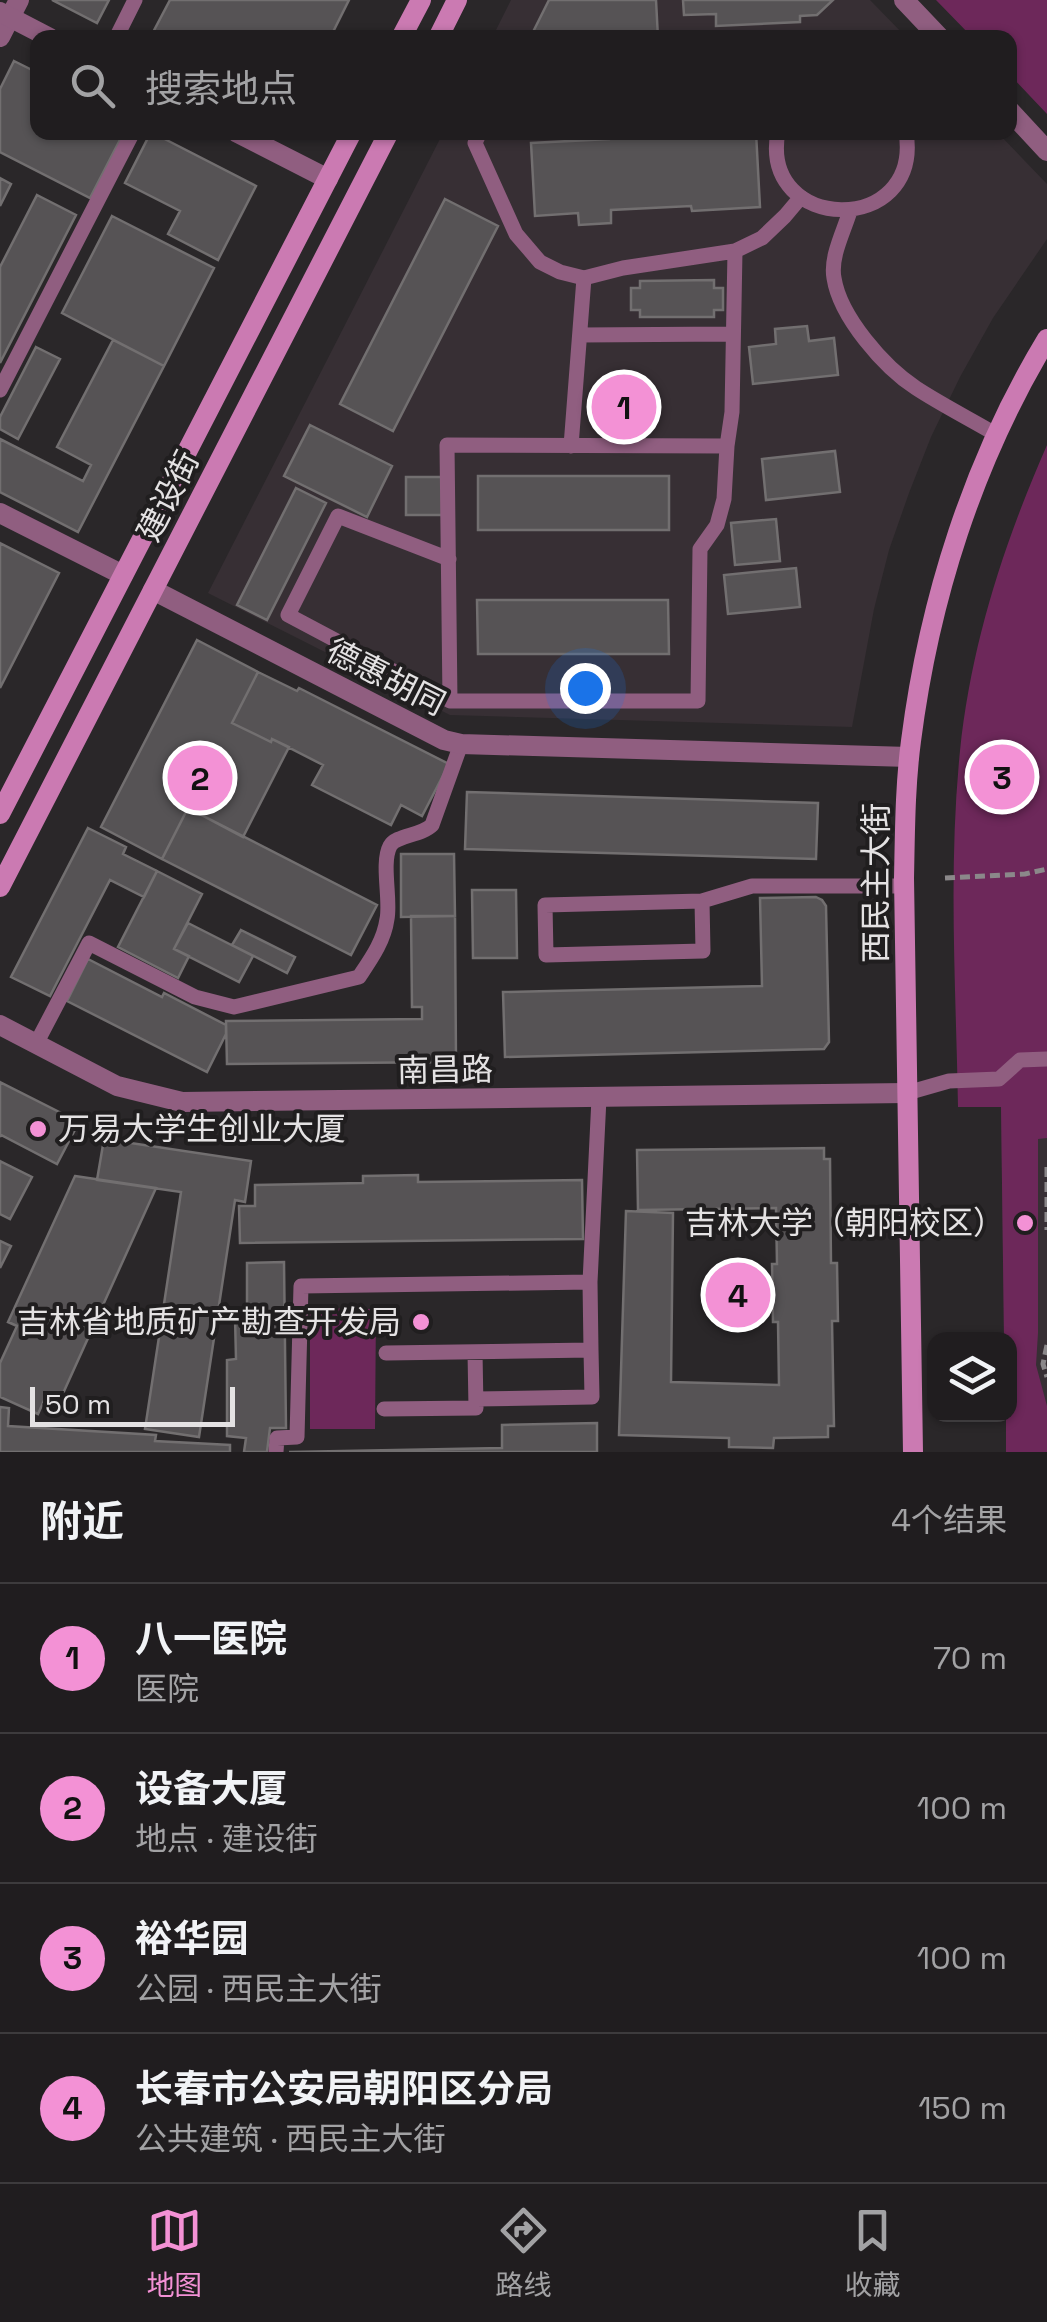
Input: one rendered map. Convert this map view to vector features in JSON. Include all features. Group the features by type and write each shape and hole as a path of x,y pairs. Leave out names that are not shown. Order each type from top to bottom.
{"main road":[{"path":"405,30 420,0"},
{"path":"442,30 458,0"},
{"name":"建设街","path":"0,814 348,140"},
{"name":"建设街","path":"0,887 385,140"},
{"name":"西民主大街","path":"913,1452 904,886 909,757 921,676 954,545 997,434 1047,339"}],"street":[{"path":"904,0 932,30"},
{"path":"0,37 10,10 39,30"},
{"path":"1017,119 1047,151"},
{"path":"252,140 328,179"},
{"path":"0,513 124,575"},
{"name":"德惠胡同","path":"153,590 432,735 461,744 909,757"},
{"name":"南昌路","path":"0,1025 117,1086 182,1102 907,1094"}],"lane":[{"path":"120,30 135,0"},
{"path":"0,390 129,140"},
{"path":"476,140 516,234 540,262 584,278 735,251 762,238 801,197"},
{"path":"777,140 779,165 791,188 816,206 832,211 867,207 882,198 903,171 907,140"},
{"path":"850,211 834,259 834,278 847,313 878,354 914,387 997,434"},
{"path":"449,559 338,516 288,615 450,702 698,702 700,549 717,525 724,499 732,412 735,251"},
{"path":"571,446 584,278"},
{"path":"580,335 732,334"},
{"path":"450,702 448,445 727,446"},
{"path":"36,1044 88,943 195,998 234,1006 359,977 378,948 388,918 390,846 432,825 461,744"},
{"path":"702,901 703,951 546,954 545,904 702,901 752,886 904,886"},
{"path":"907,1094 949,1081 999,1079 1020,1060 1047,1059"},
{"path":"476,1398 592,1397 590,1282 599,1098"},
{"path":"276,1452 277,1438 297,1437 301,1286 590,1282"},
{"path":"386,1354 591,1350"},
{"path":"384,1409 476,1408 476,1352"}],"path":[{"path":"945,878 1025,874 1047,869"},
{"path":"1047,1167 1047,1230"},
{"path":"1047,1344 1043,1364 1047,1377"}],"shaded area":[{"path":"511,0 870,0 899,30 496,30"},
{"path":"936,0 1047,0 1047,114 1017,82 1017,30 965,30"},
{"path":"439,140 1005,140 1047,184 1047,239 993,318 960,377 909,493 874,609 852,727 450,715 208,593"},
{"path":"1047,445 1047,1138 1038,1139 1036,1365 1047,1406 1047,1452 1006,1452 1006,1422 1017,1422 1017,1332 1004,1332 1001,1107 958,1107 954,840 960,751 981,633 1017,519"},
{"name":"吉林大学（朝阳校区）","path":"1047,1105 1047,1452 1006,1452 1006,1422 1017,1422 1017,1332 1004,1332 1001,1107"},
{"path":"310,1308 376,1309 375,1429 310,1429"}],"building":[{"path":"52,0 109,0 97,23"},
{"path":"170,0 349,0 334,30 154,30"},
{"path":"549,0 656,0 658,30 534,30"},
{"path":"683,0 833,0 817,15 800,16 800,22 716,26 716,14 684,15"},
{"path":"14,61 30,69 30,140 120,140 90,198 0,152 0,89"},
{"path":"147,140 167,140 256,186 218,260 168,234 180,211 125,183"},
{"path":"756,140 760,207 611,210 611,223 579,225 578,213 535,216 531,143"},
{"path":"0,178 11,184 0,206"},
{"path":"37,195 76,215 0,363 0,267"},
{"path":"445,199 498,226 393,431 340,404"},
{"path":"112,216 214,268 164,366 62,313"},
{"path":"714,280 714,288 723,288 723,310 714,310 714,317 640,317 640,310 631,310 631,288 640,288 640,281"},
{"path":"807,326 809,341 834,338 838,375 753,384 749,347 776,344 775,329"},
{"path":"113,340 164,366 78,532 0,492 0,439 83,481 91,465 57,447"},
{"path":"36,347 60,359 18,439 0,429 0,417"},
{"path":"310,425 392,466 367,517 284,476"},
{"path":"835,451 840,492 766,500 762,459"},
{"path":"478,476 669,476 669,530 478,530"},
{"path":"406,477 442,477 443,515 406,515"},
{"path":"296,488 326,503 267,620 237,605"},
{"path":"776,519 780,561 735,565 731,523"},
{"path":"0,543 59,573 0,688"},
{"path":"796,568 800,607 728,614 724,575"},
{"path":"477,600 668,600 669,654 478,654"},
{"path":"197,640 258,672 232,723 289,747 243,837 188,808 162,859 101,827"},
{"path":"258,672 297,691 299,688 449,764 422,816 401,805 391,825 312,785 323,765 232,723"},
{"path":"467,792 818,803 816,859 465,849"},
{"path":"188,808 377,905 351,955 162,859"},
{"path":"88,828 126,847 123,854 157,871 144,897 110,880 50,996 11,977"},
{"path":"401,854 454,854 455,916 401,917"},
{"path":"157,871 202,894 174,949 189,956 178,978 118,947"},
{"path":"472,890 516,890 517,958 473,958"},
{"path":"816,897 826,906 829,1042 824,1049 505,1057 503,992 762,986 760,898"},
{"path":"411,916 455,916 456,1062 227,1064 226,1021 422,1019 422,1007 412,1007"},
{"path":"188,923 253,956 239,982 174,949"},
{"path":"241,930 295,957 287,973 232,945"},
{"path":"88,959 226,1025 226,1034 207,1072 67,1001"},
{"name":"万易大学生创业大厦","path":"0,1082 79,1122 57,1164 0,1137"},
{"path":"104,1139 251,1161 245,1202 235,1200 199,1437 145,1429 181,1192 97,1180"},
{"path":"824,1148 824,1159 830,1159 831,1263 837,1263 838,1321 832,1321 834,1426 828,1426 828,1437 774,1438 773,1448 729,1447 729,1438 619,1435 626,1211 673,1213 671,1382 779,1385 772,1264 777,1264 776,1208 638,1210 637,1150"},
{"name":"万易大学生创业大厦","path":"0,1161 32,1177 10,1219 0,1214"},
{"path":"418,1175 418,1182 582,1180 583,1239 240,1243 239,1206 255,1206 255,1185 363,1183 363,1176"},
{"path":"75,1176 156,1188 60,1400 47,1394 38,1414 0,1397 0,1363 17,1326 8,1322"},
{"path":"0,1241 11,1246 0,1268"},
{"path":"284,1262 286,1428 270,1428 267,1452 244,1452 246,1438 227,1436 227,1360 236,1359 235,1317 247,1317 247,1263"},
{"path":"0,1407 9,1408 8,1426 156,1435 155,1441 230,1445 230,1452 0,1452"},
{"path":"597,1423 597,1452 289,1452 502,1448 502,1425"}],"place":[{"name":"八一医院","path":"624,407"},
{"name":"裕华园","path":"1002,777"},
{"name":"设备大厦","path":"200,778"},
{"name":"万易大学生创业大厦","path":"38,1129"},
{"name":"吉林大学（朝阳校区）","path":"1025,1223"},
{"name":"长春市公安局朝阳区分局","path":"738,1295"},
{"name":"吉林省地质矿产勘查开发局","path":"421,1322"}]}
